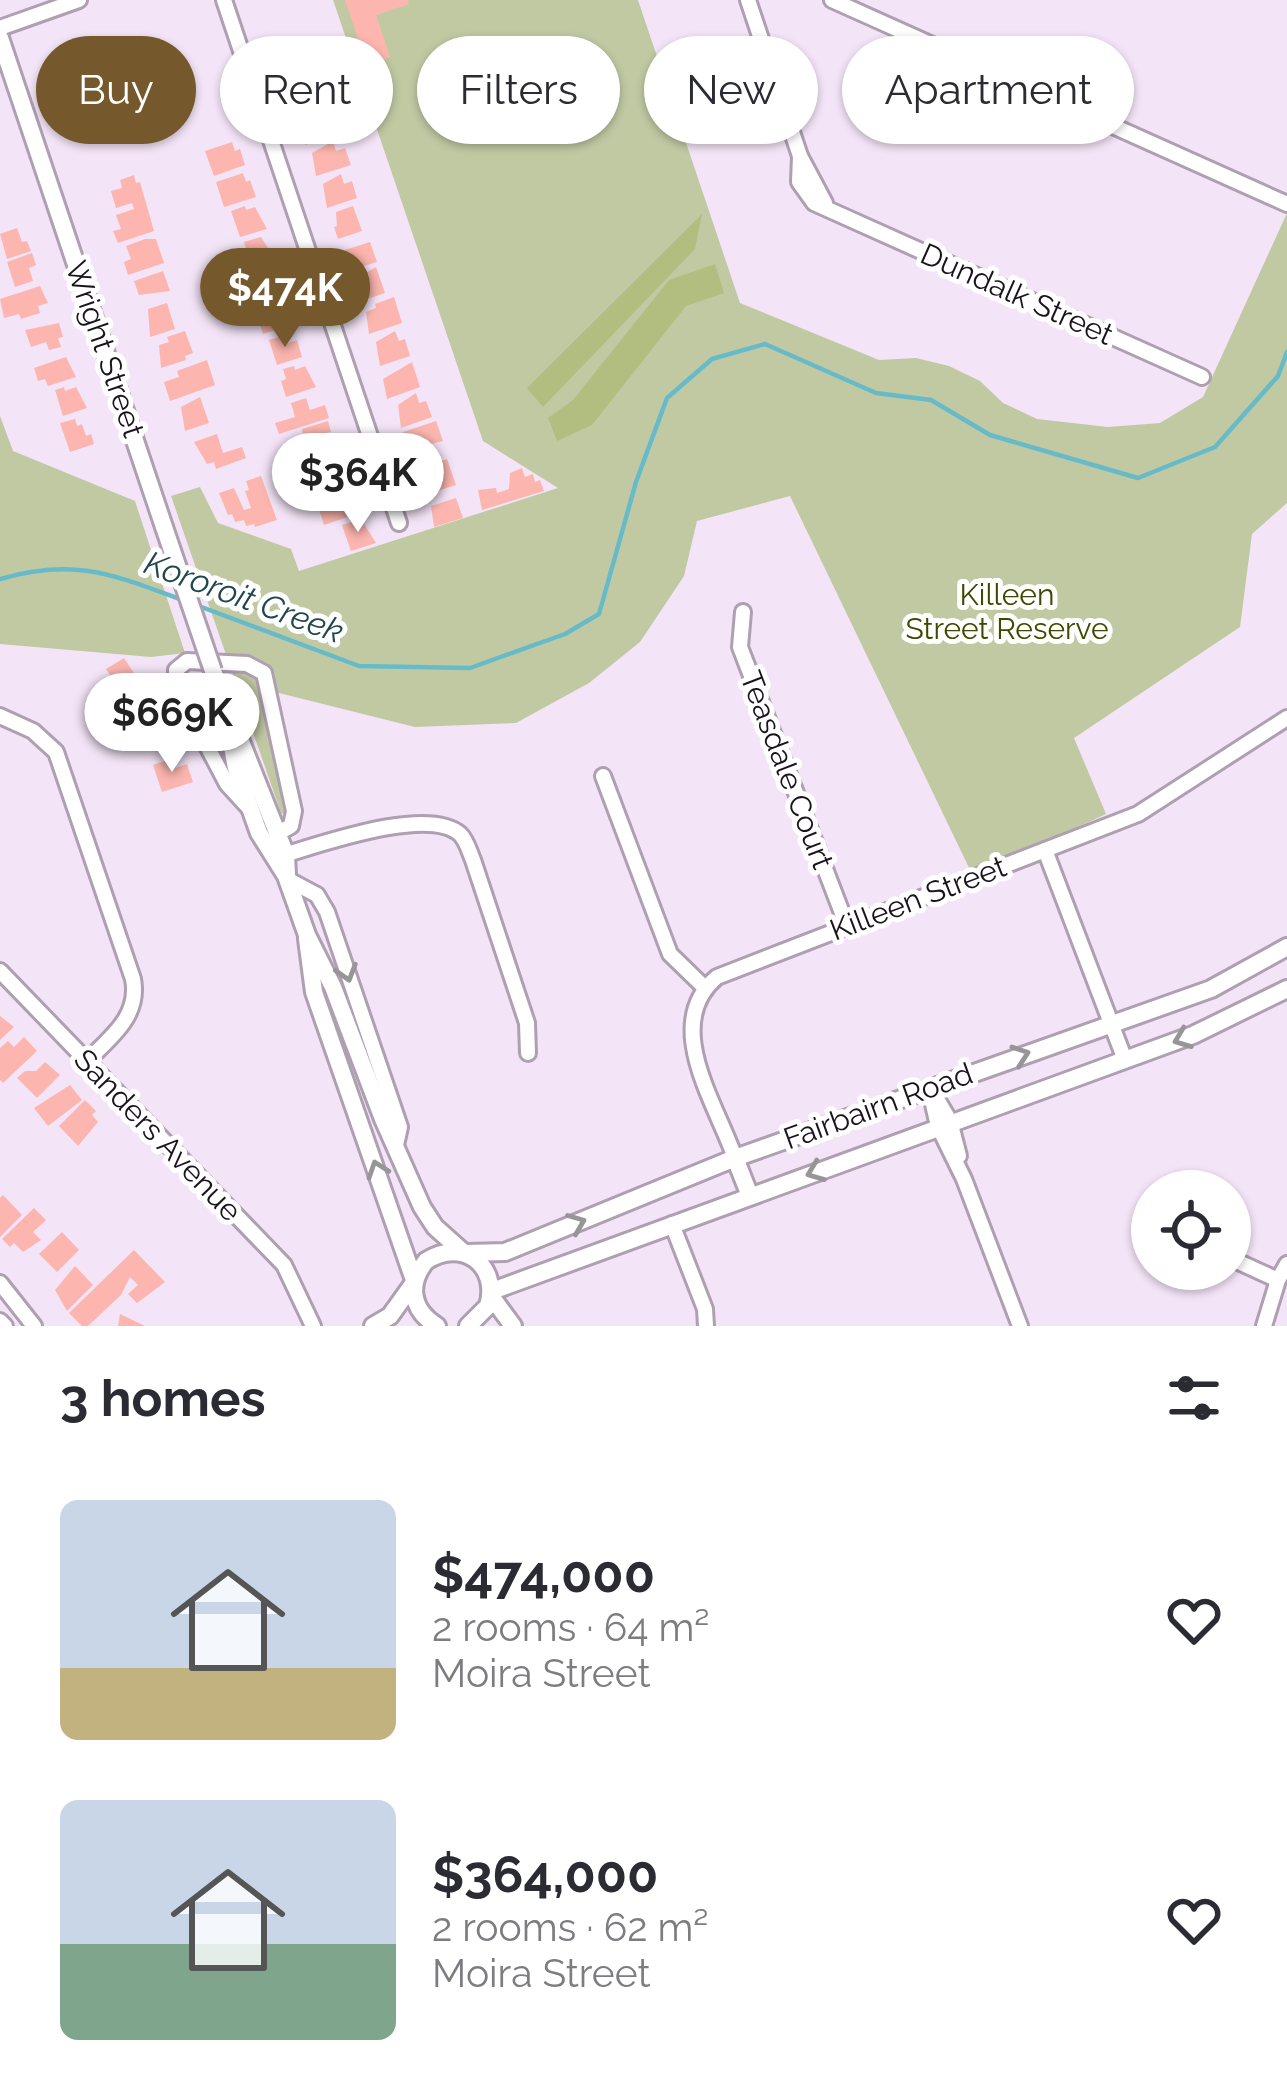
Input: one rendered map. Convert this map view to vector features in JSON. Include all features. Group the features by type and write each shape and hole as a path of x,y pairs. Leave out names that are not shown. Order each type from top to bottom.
{"street":[{"path":"0,28 79,0"},
{"path":"224,0 399,524"},
{"name":"Dundalk Street","path":"748,0 800,156 819,197 832,211 1202,377"},
{"path":"832,0 1287,204"},
{"name":"Wright Street","path":"0,38 224,704 278,833 280,856 307,935 428,1219 484,1266 492,1293"},
{"name":"Teasdale Court","path":"743,612 740,647 847,926"},
{"name":"Wright Street","path":"251,811 226,784 176,687 176,670 189,660 247,664 264,673 294,814 289,828 278,833"},
{"name":"Wright Street","path":"224,704 236,768 261,839 280,856"},
{"path":"0,716 33,730 56,752 133,979 135,998 127,1019 87,1061"},
{"name":"Killeen Street","path":"705,988 732,968 1138,814 1287,718"},
{"path":"603,776 670,954 705,988 693,1012 691,1038 750,1196"},
{"path":"251,811 278,833"},
{"path":"280,856 388,825 432,824 460,835 473,860 527,1023 528,1053"},
{"path":"287,878 319,848"},
{"path":"1045,850 1125,1060"},
{"name":"Wright Street","path":"287,878 315,894 326,911 400,1126 396,1145"},
{"name":"Wright Street","path":"307,935 314,992 414,1282 418,1310 437,1326"},
{"name":"Fairbairn Road","path":"414,1282 422,1265 435,1254 505,1252 735,1158 1231,981 1287,947"},
{"name":"Sanders Avenue","path":"0,971 284,1265 310,1326"},
{"name":"Fairbairn Road","path":"492,1293 1217,1025 1287,989"},
{"path":"929,1087 1020,1326"},
{"path":"672,1224 705,1309 706,1326"},
{"path":"1264,1326 1277,1280 1287,1264"},
{"path":"1251,1268 1277,1280"},
{"path":"374,1326 390,1316 414,1282"},
{"path":"0,1283 34,1326"},
{"path":"468,1326 482,1316 492,1293"},
{"path":"492,1293 513,1326"}],"green space":[{"name":"Killeen Street Reserve","path":"333,0 638,0 650,36 644,36 644,144 686,144 740,303 879,360 916,358 949,366 980,381 1003,403 1037,419 1108,427 1160,423 1203,397 1287,213 1287,503 1252,534 1240,627 1074,738 1106,814 973,876 790,496 697,521 684,576 640,642 589,683 516,723 415,727 263,689 288,815 281,813 171,496 200,487 218,523 291,549 299,571 558,488 483,441 382,144 393,144 393,36 345,36"},
{"path":"702,214 695,249 543,407 527,388"},
{"path":"715,264 724,293 686,306 592,425 557,441 548,418 573,400 669,280"},
{"path":"0,416 13,451 135,501 185,653 151,657 0,644"}],"building":[{"path":"345,0 408,0 409,4 376,15 383,36 357,36"},
{"path":"233,144 235,151 240,149 245,165 214,176 205,151"},
{"path":"334,144 336,151 345,148 351,165 316,176 312,153"},
{"path":"243,173 256,197 224,207 216,182"},
{"path":"341,174 344,184 352,181 357,198 327,208 323,184"},
{"path":"134,175 154,231 118,243 113,231 121,229 116,215 134,209 132,203 116,208 111,191 122,188 120,180"},
{"path":"245,206 246,210 255,207 267,229 240,237 231,211"},
{"path":"353,206 362,231 338,239 336,212"},
{"path":"17,228 31,251 7,259 0,234"},
{"path":"261,237 274,250 277,261 252,269 244,242"},
{"path":"156,239 164,263 128,275 124,262 131,259 126,246"},
{"path":"370,242 377,262 348,271 345,250"},
{"path":"32,253 33,281 15,287 7,262"},
{"path":"376,267 385,293 359,302 357,278"},
{"path":"272,268 287,292 262,301 253,274"},
{"path":"163,271 170,291 139,295 134,281"},
{"path":"40,286 48,303 38,306 40,313 4,318 0,299"},
{"path":"394,297 402,323 369,334 366,312"},
{"path":"167,303 175,329 150,337 148,309"},
{"path":"276,304 277,308 288,304 298,323 263,334 255,308"},
{"path":"59,323 61,347 49,350 46,342 31,347 25,330"},
{"path":"185,331 193,353 161,368 159,345"},
{"path":"395,331 399,341 405,339 410,356 380,366 376,342"},
{"path":"282,336 285,344 297,340 302,357 277,365 269,340"},
{"path":"66,357 76,377 48,386 45,379 38,381 34,368"},
{"path":"207,360 215,385 170,401 164,382 179,377 177,371"},
{"path":"412,362 420,387 387,399 383,379"},
{"path":"294,366 295,370 305,366 316,387 286,397 283,369"},
{"path":"64,387 65,391 76,387 87,408 63,416 55,390"},
{"path":"416,393 419,403 426,401 432,417 401,428 398,405"},
{"path":"200,397 209,423 185,431 181,407"},
{"path":"306,398 310,410 325,405 329,418 279,434 275,423 295,417 291,403"},
{"path":"75,419 86,436 91,434 94,444 70,452 60,423"},
{"path":"328,421 328,450 306,457 302,429"},
{"path":"436,421 443,441 424,446 422,439 407,444 403,432"},
{"path":"217,434 223,453 242,447 246,458 216,469 214,462 207,464 194,442"},
{"path":"447,459 456,485 424,495 420,473"},
{"path":"329,460 330,464 340,461 343,470 350,468 354,480 329,488 316,464"},
{"path":"522,468 525,477 533,474 535,482 540,480 544,491 482,510 478,490 496,488 497,493 509,489 510,473"},
{"path":"261,476 277,520 255,527 246,526 244,520 235,522 219,493 234,488 244,510 251,508 246,481"},
{"path":"351,489 355,502 361,501 365,511 324,525 316,500"},
{"path":"456,498 463,518 434,527 431,506"},
{"path":"361,519 376,543 351,551 342,525"},
{"path":"124,658 143,687 143,695 129,704 106,669"},
{"path":"153,703 158,719 146,722 149,731 161,727 165,742 138,751 125,712"},
{"path":"173,758 176,768 187,764 193,782 162,792 153,765"},
{"path":"0,1016 14,1027 0,1040"},
{"path":"24,1037 37,1051 3,1083 0,1048 8,1041 14,1047"},
{"path":"45,1062 60,1075 37,1098 17,1078"},
{"path":"70,1085 82,1100 48,1126 34,1108"},
{"path":"85,1100 96,1111 92,1115 98,1122 78,1146 59,1126"},
{"path":"3,1195 22,1215 0,1237 0,1198"},
{"path":"34,1208 46,1220 33,1232 41,1240 23,1252 14,1243 10,1247 2,1239"},
{"path":"62,1232 79,1250 57,1272 39,1254"},
{"path":"134,1250 165,1282 137,1303 128,1294 138,1285 130,1277 121,1295 88,1326 82,1326 69,1313"},
{"path":"75,1266 93,1285 67,1311 55,1290"},
{"path":"120,1314 145,1326 118,1326"}],"waterway":[{"name":"Kororoit Creek","path":"196,605 359,666 470,668 565,634 599,614 636,482 667,398 712,359 765,344 876,393 931,400 990,435 1138,478 1215,447 1278,376 1287,352"},
{"name":"Kororoit Creek","path":"0,579 73,569 115,577 185,601"}]}
